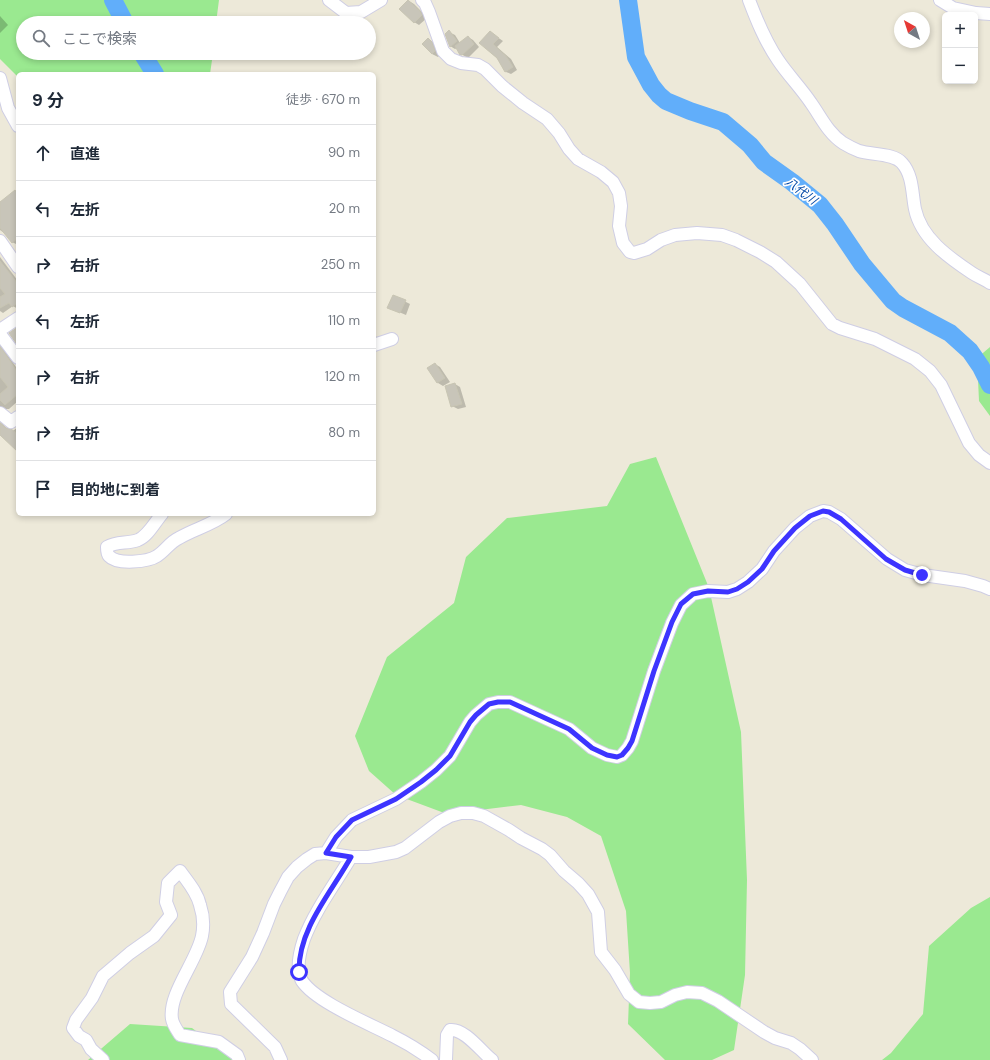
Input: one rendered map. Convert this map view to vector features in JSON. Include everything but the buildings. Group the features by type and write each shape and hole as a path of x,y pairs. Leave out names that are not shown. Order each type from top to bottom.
{"street":[{"path":"329,0 346,13 361,12 381,0"},
{"path":"422,0 429,12 443,51 451,59 461,63 478,65 485,69 502,86 523,103 547,119 578,159 601,172 613,182 619,193 621,206 619,226 623,244 630,252 634,253 647,249 661,240 674,235 697,233 722,235 760,252 776,262 800,284 832,324 875,339 915,359 930,370 941,385 969,443 979,455 990,463"},
{"path":"749,0 768,43 778,61 833,134 843,143 859,151 890,156 901,161 906,169 912,186 915,209 919,223 929,238 948,256 972,273 990,283"},
{"path":"940,0 953,8 976,13 990,14"},
{"path":"0,78 8,108 16,122"},
{"path":"0,241 16,264"},
{"path":"0,330 16,319"},
{"path":"0,334 16,355"},
{"path":"376,344 392,339"},
{"path":"0,413 11,422 16,419"},
{"path":"326,853 336,837 352,820 396,799 436,770 450,756 470,722 489,704 510,702 569,729 592,748 607,755 617,757 622,755 632,741 654,671 672,622 681,604 693,594 708,591 728,592 737,589 748,582 762,569 774,551 810,516 823,511 829,512 841,519 886,559 905,570 922,575 965,581 990,589"},
{"path":"160,516 145,536 138,540 113,543 107,547 110,557 117,560 138,561 149,559 156,556 177,538 209,524 223,516"},
{"path":"281,1060 275,1047 231,1004 230,992 252,956 274,904 288,877 297,866 316,854 326,853 351,857 369,857 396,852 405,848 439,822 450,816 461,813 472,813 484,816 542,849 550,855 588,894 598,912 601,952 615,970 629,994 639,1002 661,1002 675,995 688,992 702,992 764,1032 800,1049 812,1060"},
{"path":"351,857 322,903 305,938 300,952 299,962 301,980 312,992 321,998 395,1037 432,1060"},
{"path":"103,1060 91,1049 86,1040 79,1036 73,1028 76,1020 92,998 103,976 130,953 154,936 171,915 166,902 168,883 180,871 197,895 203,922 202,936 196,953 182,980 174,1001 171,1011 172,1020 180,1035 219,1042 237,1055 239,1060"},
{"path":"446,1060 447,1035 450,1030 454,1029 463,1034 492,1060"}],"green space":[{"path":"0,0 219,0 217,16 16,16 16,60 212,60 210,72 16,72 16,75 0,59"},
{"path":"990,347 990,416 979,401 977,358"},
{"path":"656,457 709,588 741,732 747,880 745,975 734,1050 712,1060 665,1060 628,1024 630,973 626,911 601,836 567,817 521,805 447,814 396,795 369,771 355,736 387,657 454,603 466,557 507,518 607,506 630,464"},
{"path":"990,897 990,1060 882,1060 891,1053 923,1014 929,946 971,908"},
{"path":"130,1024 192,1028 234,1060 88,1060"}],"waterway":[{"path":"113,0 121,16"},
{"name":"八代川","path":"628,0 636,57 651,85 659,95 666,101 723,122 750,145 764,162 820,205 835,224 862,264 893,301 903,308 950,333 970,351 981,367 990,385"},
{"path":"146,60 154,72"}],"route":[{"path":"299,972 300,952 311,924 322,903 351,857 326,853 336,837 352,820 396,799 436,770 450,756 470,722 489,704 510,702 559,723 569,729 592,748 607,755 617,757 622,755 632,741 654,671 672,622 681,604 693,594 708,591 728,592 737,589 748,582 762,569 774,551 795,528 810,516 823,511 829,512 841,519 886,559 905,570 922,575"}]}
